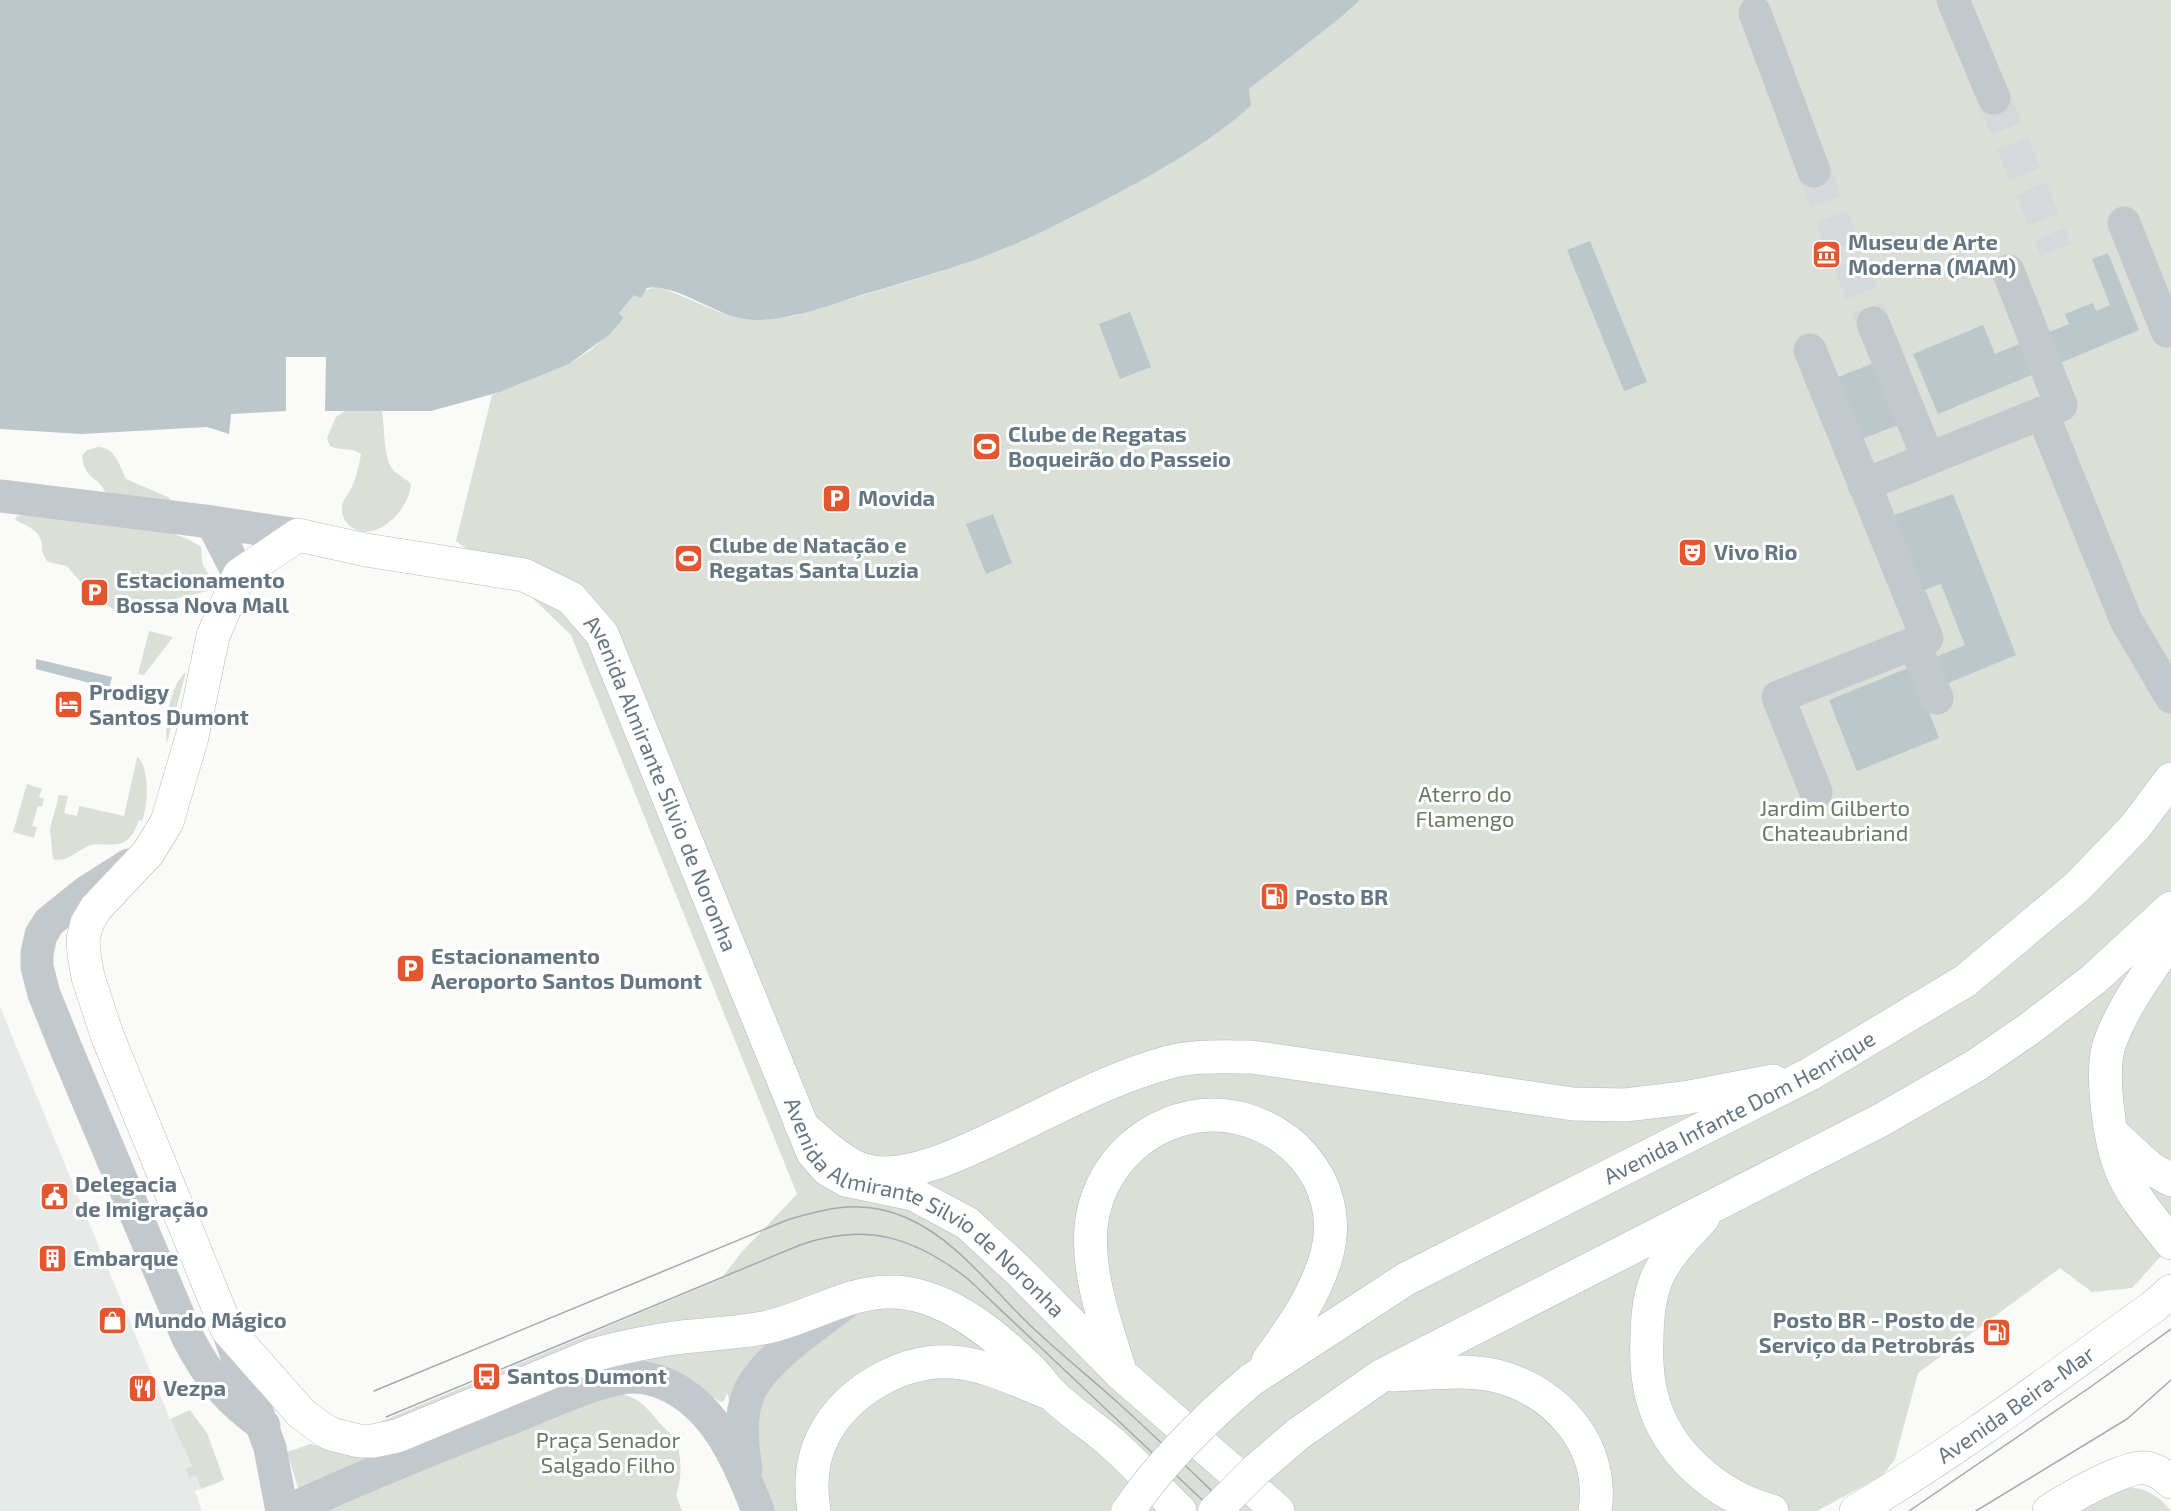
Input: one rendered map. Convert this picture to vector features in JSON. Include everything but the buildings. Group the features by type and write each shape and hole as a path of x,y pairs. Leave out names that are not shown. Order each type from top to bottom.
{"main road":[{"path":"297,536 239,575 213,636 192,737 167,822 148,853 96,908 87,922 83,939 88,977 107,1035 227,1329 301,1413 321,1428 346,1439 374,1441 397,1436 593,1355 645,1342 729,1333 777,1325 853,1297 890,1292 907,1293 951,1309 1006,1346 1032,1370 1052,1395 1112,1444 1180,1511"},
{"name":"Avenida Almirante Silvio de Noronha","path":"297,536 366,550 524,575 571,598 602,634 813,1153 827,1169 837,1176 846,1180 913,1194 967,1223 1019,1271 1121,1374 1278,1511"},
{"name":"Avenida Infante Dom Henrique","path":"1255,1377 1406,1280 1810,1074 1965,981 2077,887 2135,827 2171,779"},
{"path":"1215,1511 1256,1470 1298,1434 1381,1376 1881,1120 1976,1066 2029,1029 2094,978 2171,908"},
{"path":"2171,939 2121,1017 2109,1047 2106,1070 2107,1101 2112,1133 2123,1174 2137,1200 2171,1243"},
{"path":"801,1125 821,1144 863,1170 888,1174 918,1168 960,1153 1131,1075 1166,1063 1201,1056 1252,1057 1573,1104 1625,1105 1684,1098 1810,1074"},
{"path":"1121,1374 1103,1312 1093,1261 1091,1228 1098,1197 1116,1161 1141,1139 1159,1128 1179,1120 1214,1115 1251,1122 1264,1127 1289,1143 1304,1155 1316,1172 1326,1191 1331,1212 1327,1252 1313,1291 1289,1332 1255,1377 1215,1410 1169,1459 1128,1511"},
{"path":"2112,1133 2150,1168 2171,1180"},
{"path":"1712,1207 1666,1263 1657,1279 1647,1322 1646,1359 1652,1398 1658,1416 1676,1447 1706,1478 1740,1500 1772,1511"},
{"name":"Avenida Beira-Mar","path":"1856,1511 2014,1407 2171,1291"},
{"path":"814,1511 811,1482 817,1451 824,1435 847,1406 880,1380 918,1365 953,1362 986,1369 1052,1395"},
{"path":"1381,1376 1476,1373 1508,1380 1542,1395 1567,1417 1584,1441 1595,1482 1597,1499 1595,1511"},
{"path":"2049,1511 2097,1484 2132,1469 2145,1468 2163,1475 2171,1482"}],"street":[{"path":"1953,0 1994,98"},
{"path":"1755,13 1814,171"},
{"path":"2124,223 2168,331"},
{"path":"1864,485 2061,405 2008,271"},
{"path":"1873,323 1928,458"},
{"path":"1809,350 1927,638 1918,652 1778,697 1816,792"},
{"path":"2042,413 2126,620 2171,697"},
{"name":"Avenida Almirante Silvio de Noronha","path":"0,496 212,522 297,536"},
{"path":"212,522 239,575"},
{"path":"1918,652 1936,696"},
{"path":"148,853 85,893 55,916 41,935 37,967 44,994 67,1051 188,1338 201,1363 226,1396 264,1426"},
{"path":"753,1499 744,1459 742,1426 750,1389 756,1379 779,1357 853,1297"},
{"path":"227,1329 264,1426 282,1511"},
{"path":"288,1511 324,1501 591,1387 630,1377 660,1382 674,1388 696,1404 718,1427 753,1499"}],"shaded area":[{"path":"0,0 1360,0 1249,89 1251,106 1204,142 1153,174 1064,221 1008,247 955,267 811,311 755,320 727,314 672,291 647,288 641,298 634,295 619,313 624,318 610,334 569,364 500,392 431,411 286,411 231,414 229,434 207,427 82,434 0,429"},
{"path":"1590,241 1647,382 1624,391 1567,250"},
{"path":"2108,253 2139,330 1938,414 1913,354 1983,325 1995,354 2069,324 2065,314 2093,303 2096,311 2110,305 2092,259"},
{"path":"1130,312 1151,367 1120,379 1099,324"},
{"path":"1874,363 1898,425 1857,441 1833,379"},
{"path":"1953,494 2016,655 1922,694 1939,738 1857,771 1829,700 1965,645 1941,584 1921,591 1889,517"},
{"path":"993,514 1012,563 986,574 966,524"},
{"path":"36,659 112,677 109,688 36,669"},
{"name":"Embarque","path":"0,1007 170,1419 192,1467 189,1477 196,1475 201,1489 195,1491 202,1511 0,1511"}],"green space":[{"name":"Aterro do Flamengo","path":"1360,0 2171,0 2171,1245 2132,1288 2092,1292 2060,1268 1918,1373 1895,1459 1882,1476 1817,1511 771,1511 727,1393 724,1401 720,1402 676,1374 299,1491 287,1452 311,1444 323,1448 703,1328 384,1427 382,1421 721,1279 741,1253 797,1194 571,635 522,588 456,541 492,395 569,364 591,350 624,318 619,313 634,294 655,287 719,312 753,320 794,316 934,274 1008,247 1071,218 1189,152 1249,89"},
{"path":"345,411 382,411 388,461 395,472 411,484 407,499 398,513 386,525 372,531 355,529 343,517 343,501 351,489 361,454 353,450 330,446 327,438 336,417"},
{"path":"98,447 109,450 113,454 126,479 168,497 175,504 172,527 176,535 201,547 203,565 213,585 208,591 129,610 113,609 93,597 67,566 48,562 36,532 15,520 17,516 56,517 105,492 86,470 82,456 87,450"},
{"path":"149,631 173,637 144,675 138,674"},
{"path":"186,672 167,743 166,726 169,705 180,678"},
{"path":"137,758 145,770 147,797 142,821 139,820 131,836 122,843 92,845 67,858 53,859 50,829 59,795 68,796 64,813 77,816 79,806 124,816"},
{"path":"27,784 42,789 39,797 44,799 42,806 38,806 32,826 37,827 34,838 13,832"},
{"name":"Praça Senador Salgado Filho","path":"613,1392 635,1399 642,1404 676,1438 680,1481 676,1495 682,1511 326,1511 330,1507"},
{"path":"190,1410 207,1433 224,1480 201,1489 196,1475 189,1477 186,1469 192,1466 170,1419"},
{"path":"2127,1487 2152,1494 2171,1511 2071,1511"}],"pier":[{"path":"286,357 326,357 325,411 286,411"}],"tunnel":[{"path":"1994,98 2056,250"},
{"path":"1814,171 1873,323"}],"tram line":[{"path":"374,1391 787,1220 847,1207 876,1208 907,1218 926,1228 959,1253 1034,1329 1131,1415 1233,1511"},
{"path":"386,1417 800,1245 824,1238 868,1235 909,1244 928,1253 968,1279 1214,1511"},
{"path":"1909,1511 2171,1329"},
{"path":"1976,1511 2127,1419 2171,1380"}],"place":[{"name":"Museu de Arte Moderna (MAM)","path":"1827,255"},
{"name":"Clube de Regatas Boqueirão do Passeio","path":"987,447"},
{"name":"Movida","path":"837,498"},
{"name":"Vivo Rio","path":"1693,552"},
{"name":"Clube de Natação e Regatas Santa Luzia","path":"688,558"},
{"name":"Estacionamento Bossa Nova Mall","path":"95,593"},
{"name":"Prodigy Santos Dumont","path":"68,705"},
{"name":"Posto BR","path":"1274,897"},
{"name":"Estacionamento Aeroporto Santos Dumont","path":"410,969"},
{"name":"Delegacia de Imigração","path":"54,1197"},
{"name":"Embarque","path":"52,1258"},
{"name":"Mundo Mágico","path":"113,1320"},
{"name":"Posto BR - Posto de Serviço da Petrobrás","path":"1996,1333"},
{"name":"Santos Dumont","path":"486,1376"},
{"name":"Vezpa","path":"142,1388"}],"park label":[{"name":"Jardim Gilberto Chateaubriand","path":"1835,820"}]}
